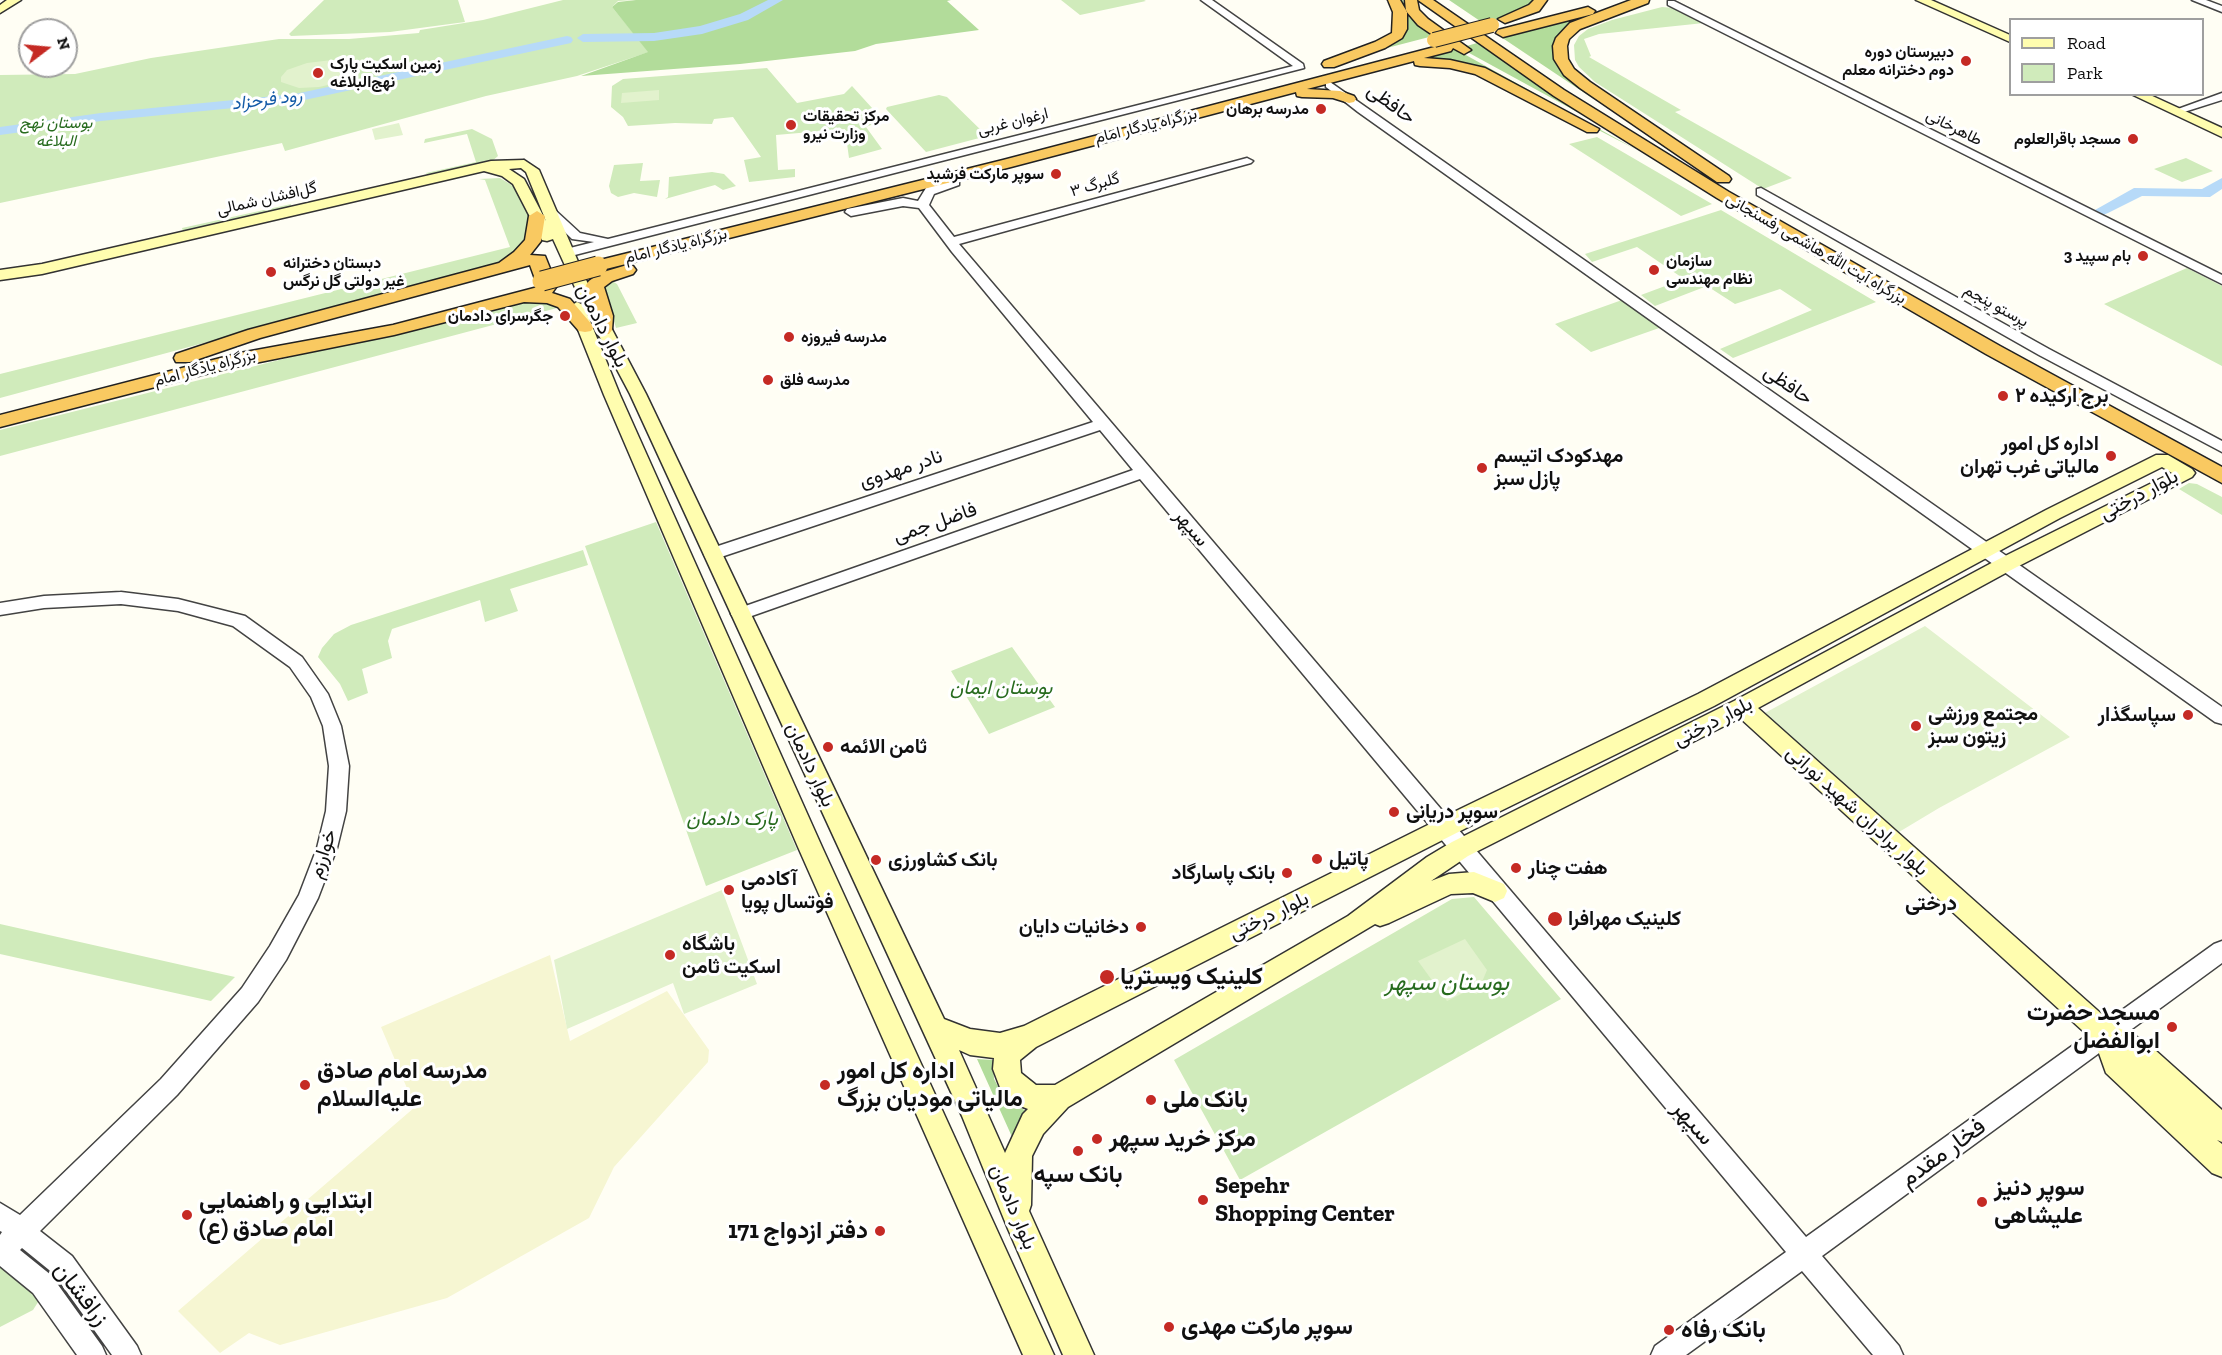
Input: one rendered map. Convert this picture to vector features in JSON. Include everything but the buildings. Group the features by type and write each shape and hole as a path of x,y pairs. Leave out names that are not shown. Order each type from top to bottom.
{"highway":[{"path":"1336,74 1332,62 1380,45 1397,35 1400,29 1400,12 1394,0"},
{"path":"1411,0 1413,11 1423,22 1449,41 1575,114 1673,165"},
{"name":"بزرگراه آیت الله هاشمی رفسنجانی","path":"1424,0 1559,93 1673,165 1731,193 2010,345 2221,449"},
{"name":"بزرگراه آیت الله هاشمی رفسنجانی","path":"1439,0 1731,193 1993,350 2222,476"},
{"path":"1447,0 1466,18"},
{"path":"1498,29 1534,9 1541,0"},
{"path":"1336,74 1446,48 1498,29 1595,0"},
{"path":"1336,74 1434,40 1498,29 1631,0"},
{"path":"1643,0 1589,19 1568,32 1560,46 1564,65 1585,85 1689,154 1731,193"},
{"path":"1336,74 1413,63 1440,62 1468,67 1491,76 1731,193"},
{"name":"بزرگراه یادگار امام","path":"595,261 1005,164 1197,114 1336,74"},
{"name":"بزرگراه یادگار امام","path":"0,405 183,358 539,275 1336,74"},
{"path":"1197,114 1242,107 1307,92 1335,94 1349,99"},
{"path":"524,297 549,298 564,303 594,328 604,316 595,285 606,277 850,212 955,182 1005,164"},
{"path":"500,267 529,247 544,214"},
{"path":"183,358 254,334 530,260 538,260 548,288 524,297 394,330 226,363"},
{"name":"بزرگراه یادگار امام","path":"0,421 226,363 539,275"}],"main road":[{"path":"0,10 15,0"},
{"path":"1922,0 2009,40"},
{"path":"1933,0 2009,34"},
{"path":"2137,96 2178,109"},
{"path":"2142,96 2222,125"},
{"path":"2155,96 2222,133"},
{"name":"گل‌افشان شمالی","path":"0,275 42,269 491,165 524,164 532,170 536,178"},
{"name":"گل‌افشان شمالی","path":"0,281 42,274 489,170 506,172 519,182"},
{"path":"519,182 536,178"},
{"name":"بلوار دادمان","path":"536,178 544,214 594,328 635,388 972,1108 1018,1219 1079,1355"},
{"name":"بلوار دادمان","path":"519,182 544,214 567,253 594,328 612,395 810,847 1039,1355"},
{"name":"بلوار درختی","path":"933,1027 970,1042 989,1045 1000,1046 1029,1037 1443,828 1706,700 2162,459 2186,473 2006,564 1742,707 1460,849 1402,888 1357,924 1058,1098 1033,1124 1018,1154 1016,1179 1018,1219"},
{"path":"2108,487 2129,501"},
{"path":"1948,572 1967,586"},
{"name":"بلوار برادران شهید نورانی","path":"1742,707 2106,1035 2136,1050 2222,1128"},
{"path":"1501,801 1517,819"},
{"path":"1373,864 1393,859 1407,860 1413,870 1402,888"},
{"path":"1357,924 1449,884 1474,882 1496,891"},
{"path":"2106,1035 2115,1064 2222,1163"},
{"path":"1029,1037 1010,1052 1007,1058 1006,1069 1010,1081 1028,1096 1038,1099 1058,1098"}],"street":[{"name":"ارغوان غربی","path":"567,253 1299,68 1206,0"},
{"path":"2197,0 2222,9"},
{"name":"طاهرخانی","path":"1671,3 2222,280"},
{"name":"حافظی","path":"1336,74 1349,99 2222,717"},
{"path":"2178,109 2222,96"},
{"name":"گلبرگ ۳","path":"951,242 1247,161"},
{"path":"850,212 903,202 922,205 930,191 955,182"},
{"name":"پرستو پنجم","path":"1761,192 2221,449"},
{"name":"سپهر","path":"922,205 1460,849 1890,1355"},
{"name":"ارغوان غربی","path":"544,214 580,237 597,240 622,238"},
{"name":"نادر مهدوی","path":"712,554 1103,424"},
{"name":"فاضل جمی","path":"740,614 1144,472"},
{"name":"خوارزم","path":"0,609 44,602 121,598 178,604 239,621 296,662 319,694 332,726 339,766 334,820 327,848 308,898 278,953 250,995 169,1087 1,1250"},
{"name":"فخار مقدم","path":"1664,1355 2222,951"},
{"name":"زرافشان","path":"0,1215 63,1265 128,1355"},
{"name":"زرافشان","path":"1,1250 42,1284 93,1355"}],"green space":[{"path":"324,0 458,0 465,22 390,32 291,36 289,34"},
{"name":"بوستان نهج البلاغه","path":"563,0 633,0 618,1 612,7 649,52 577,76 486,96 285,151 282,143 0,203 0,75 18,75 18,78 78,78 78,73 151,58 279,39 349,39 419,33 420,30 483,20"},
{"path":"636,0 951,0 947,1 979,30 876,44 855,51 740,64 581,76 648,52 612,7 618,2"},
{"path":"1061,0 1144,0 1146,1 1080,15"},
{"path":"1396,0 1403,0 1409,17 1433,36 1337,61 1391,42"},
{"path":"1449,0 1537,0 1536,3 1509,16 1483,23"},
{"path":"1630,4 1577,23 1559,59 1685,154 1589,96 1501,37"},
{"path":"1662,7 1674,8 1704,23 1599,34 1584,39 1591,56 1589,57 1681,110 1675,112 1792,178 1763,189 1595,82 1579,67 1575,60 1574,45 1579,36 1588,29"},
{"path":"1477,43 1623,137 1460,48"},
{"path":"1455,49 1637,150 1500,79 1420,61 1395,64"},
{"name":"زمین اسکیت پارک نهج‌البلاغه","path":"332,60 357,62 353,65 357,68 345,81 319,87 299,88 281,82 281,77 287,70 307,63"},
{"path":"767,68 797,103 844,94 852,86 883,120 866,127 882,149 849,158 845,129 776,135 778,170 795,169 795,177 749,182 744,160 761,157 733,117 714,119 712,124 675,123 628,126 623,117 611,107 612,86 623,79"},
{"path":"659,90 659,100 621,103 622,93"},
{"path":"939,95 947,97 987,136 926,152 886,109"},
{"path":"399,123 403,135 375,140 372,129"},
{"path":"472,129 492,139 498,156 490,163 430,178 426,173 476,162 467,134 424,143 425,139"},
{"path":"1597,137 1712,204 1681,216 1569,144"},
{"path":"2186,158 2213,171 2182,182 2154,169"},
{"path":"643,163 640,181 660,180 657,197 634,193 618,197 611,193 609,186 614,165"},
{"path":"712,172 724,174 736,186 723,190 715,185 665,199 668,197 669,177"},
{"path":"500,178 515,187 531,221 528,242 500,263 0,398 0,374 510,247 485,180 479,179"},
{"path":"291,204 290,210 184,234 182,228"},
{"path":"1721,210 1876,302 1733,358 1720,349 1812,310 1780,289 1735,304 1707,286 1655,306 1641,295 1684,279 1637,247 1592,262 1585,254"},
{"path":"2187,268 2222,286 2222,366 2104,304"},
{"path":"612,281 617,284 637,323 616,328 602,282"},
{"path":"548,300 560,304 557,308 0,456 0,430 319,350 406,333 521,302"},
{"path":"1622,300 1662,327 1591,352 1555,324"},
{"path":"2189,483 2197,484 2222,497 2222,515 2179,489"},
{"name":"پارک دادمان","path":"656,522 797,850 706,886 585,546"},
{"path":"583,550 588,565 510,589 518,611 485,622 480,600 392,629 388,641 392,658 362,669 368,693 348,701 340,684 318,657 322,648 334,634 351,625"},
{"name":"مجتمع ورزشی زیتون سبز","path":"1925,626 2070,737 1899,832 1763,714"},
{"name":"بوستان ایمان","path":"1012,647 1055,707 989,734 951,671"},
{"path":"722,890 757,984 684,1014 673,983 567,1029 554,960"},
{"name":"بوستان سپهر","path":"1474,897 1561,999 1240,1180 1174,1060 1452,899"},
{"path":"0,924 235,977 211,1001 0,954"},
{"path":"1465,939 1487,970 1477,994 1467,991 1447,1001 1418,961"},
{"path":"550,955 570,1041 667,991 709,1050 708,1062 614,1167 589,1218 447,1298 280,1345 249,1333 220,1353 178,1311 415,1107 381,1027"},
{"path":"977,1059 993,1060 994,1079 1000,1090 1008,1100 1026,1111 1013,1139"},
{"path":"0,1264 40,1299 33,1310 0,1327"}],"waterway":[{"name":"رود فرحزاد","path":"583,38 654,37 702,30 744,17 777,0"},
{"name":"رود فرحزاد","path":"0,131 101,117 295,98 567,40"},
{"path":"2103,210 2139,191 2205,194 2222,182"}],"place":[{"name":"دبیرستان دوره دوم دخترانه معلم","path":"1966,61"},
{"name":"زمین اسکیت پارک نهج‌البلاغه","path":"318,73"},
{"name":"مدرسه برهان","path":"1321,109"},
{"name":"مرکز تحقیقات وزارت نیرو","path":"791,125"},
{"name":"مسجد باقرالعلوم","path":"2133,139"},
{"name":"سوپر مارکت فرشید","path":"1056,174"},
{"name":"بام سپید 3","path":"2143,256"},
{"name":"سازمان نظام مهندسی","path":"1654,270"},
{"name":"دبستان دخترانه غیر دولتی گل نرگس","path":"271,272"},
{"name":"جگرسرای دادمان","path":"565,316"},
{"name":"مدرسه فیروزه","path":"789,337"},
{"name":"مدرسه فلق","path":"768,380"},
{"name":"برج ارکیده ۲","path":"2003,396"},
{"name":"اداره کل امور مالیاتی غرب تهران","path":"2111,456"},
{"name":"مهدکودک اتیسم پازل سبز","path":"1482,468"},
{"name":"سپاسگذار","path":"2188,715"},
{"name":"مجتمع ورزشی زیتون سبز","path":"1916,726"},
{"name":"ثامن الائمه","path":"828,747"},
{"name":"سوپر دریانی","path":"1394,812"},
{"name":"پاتیل","path":"1317,859"},
{"name":"بانک کشاورزی","path":"876,860"},
{"name":"هفت چنار","path":"1516,868"},
{"name":"بانک پاسارگاد","path":"1287,873"},
{"name":"آکادمی فوتسال پویا","path":"729,890"},
{"name":"کلینیک مهرافرا","path":"1555,919"},
{"name":"دخانیات دایان","path":"1141,927"},
{"name":"باشگاه اسکیت ثامن","path":"670,955"},
{"name":"کلینیک ویستریا","path":"1107,977"},
{"name":"مسجد حضرت ابوالفضل","path":"2172,1027"},
{"name":"مدرسه امام صادق علیه‌السلام","path":"305,1085"},
{"name":"اداره کل امور مالیاتی مودیان بزرگ","path":"825,1085"},
{"name":"بانک ملی","path":"1151,1100"},
{"name":"مرکز خرید سپهر","path":"1097,1139"},
{"name":"بانک سپه","path":"1078,1151"},
{"name":"Sepehr Shopping Center","path":"1203,1200"},
{"name":"سوپر دنيز عليشاهى","path":"1982,1202"},
{"name":"ابتدایی و راهنمایی امام صادق (ع)","path":"187,1215"},
{"name":"دفتر ازدواج 171","path":"880,1231"},
{"name":"سوپر مارکت مهدی","path":"1169,1327"},
{"name":"بانک رفاه","path":"1669,1330"}],"district":[{"name":"درختی","path":"1931,904"}]}
